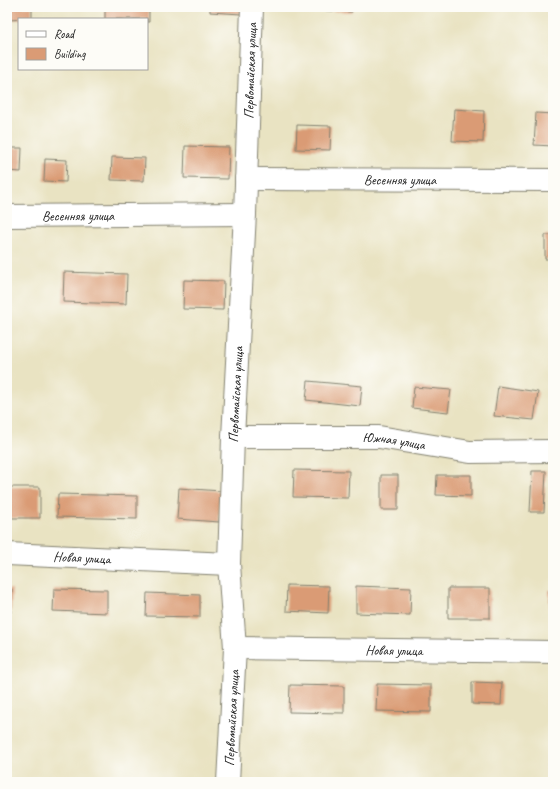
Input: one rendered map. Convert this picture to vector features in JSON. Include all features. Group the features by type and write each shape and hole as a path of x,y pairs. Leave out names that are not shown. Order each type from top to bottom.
{"street":[{"name":"Первомайская улица","path":"228,782 235,648 229,564 233,437 245,214 252,7"},
{"name":"Весенняя улица","path":"246,179 553,180"},
{"name":"Весенняя улица","path":"7,216 245,214"},
{"name":"Южная улица","path":"233,437 379,437 470,452 553,451"},
{"name":"Новая улица","path":"7,554 229,564"},
{"name":"Новая улица","path":"235,648 553,652"}],"building":[{"path":"7,7 32,7 32,18 7,20"},
{"path":"105,7 149,7 149,22 148,18 105,18"},
{"path":"210,7 242,7 241,14 210,12"},
{"path":"310,7 352,7 352,12 309,10"},
{"path":"454,109 484,111 483,142 452,141"},
{"path":"536,113 553,114 553,146 534,145"},
{"path":"297,125 331,126 330,150 296,149"},
{"path":"185,146 229,147 228,179 184,178"},
{"path":"7,148 22,148 21,172 7,171"},
{"path":"112,157 145,158 144,181 111,180"},
{"path":"45,159 67,160 66,182 44,181"},
{"path":"545,235 553,235 553,259 545,259"},
{"path":"64,272 127,274 126,304 63,302"},
{"path":"184,280 224,281 223,310 183,309"},
{"path":"308,381 362,386 360,406 306,400"},
{"path":"498,386 538,392 534,420 494,416"},
{"path":"414,387 451,390 448,412 412,408"},
{"path":"294,470 349,471 348,498 293,497"},
{"path":"532,471 546,471 544,512 530,512"},
{"path":"381,475 398,475 398,510 381,510"},
{"path":"437,475 471,475 471,496 436,495"},
{"path":"7,487 40,487 40,518 7,518"},
{"path":"179,488 221,491 219,522 177,519"},
{"path":"58,494 137,496 137,519 57,517"},
{"path":"287,585 329,586 328,613 286,611"},
{"path":"356,586 411,588 410,615 356,613"},
{"path":"448,588 490,588 490,618 448,618"},
{"path":"7,589 12,589 11,612 7,612"},
{"path":"54,589 107,590 107,613 53,611"},
{"path":"549,590 553,590 553,621 550,621"},
{"path":"147,593 200,595 200,617 146,616"},
{"path":"472,682 502,683 501,705 472,704"},
{"path":"377,684 431,685 431,712 376,711"},
{"path":"290,685 344,686 344,713 289,712"}]}
